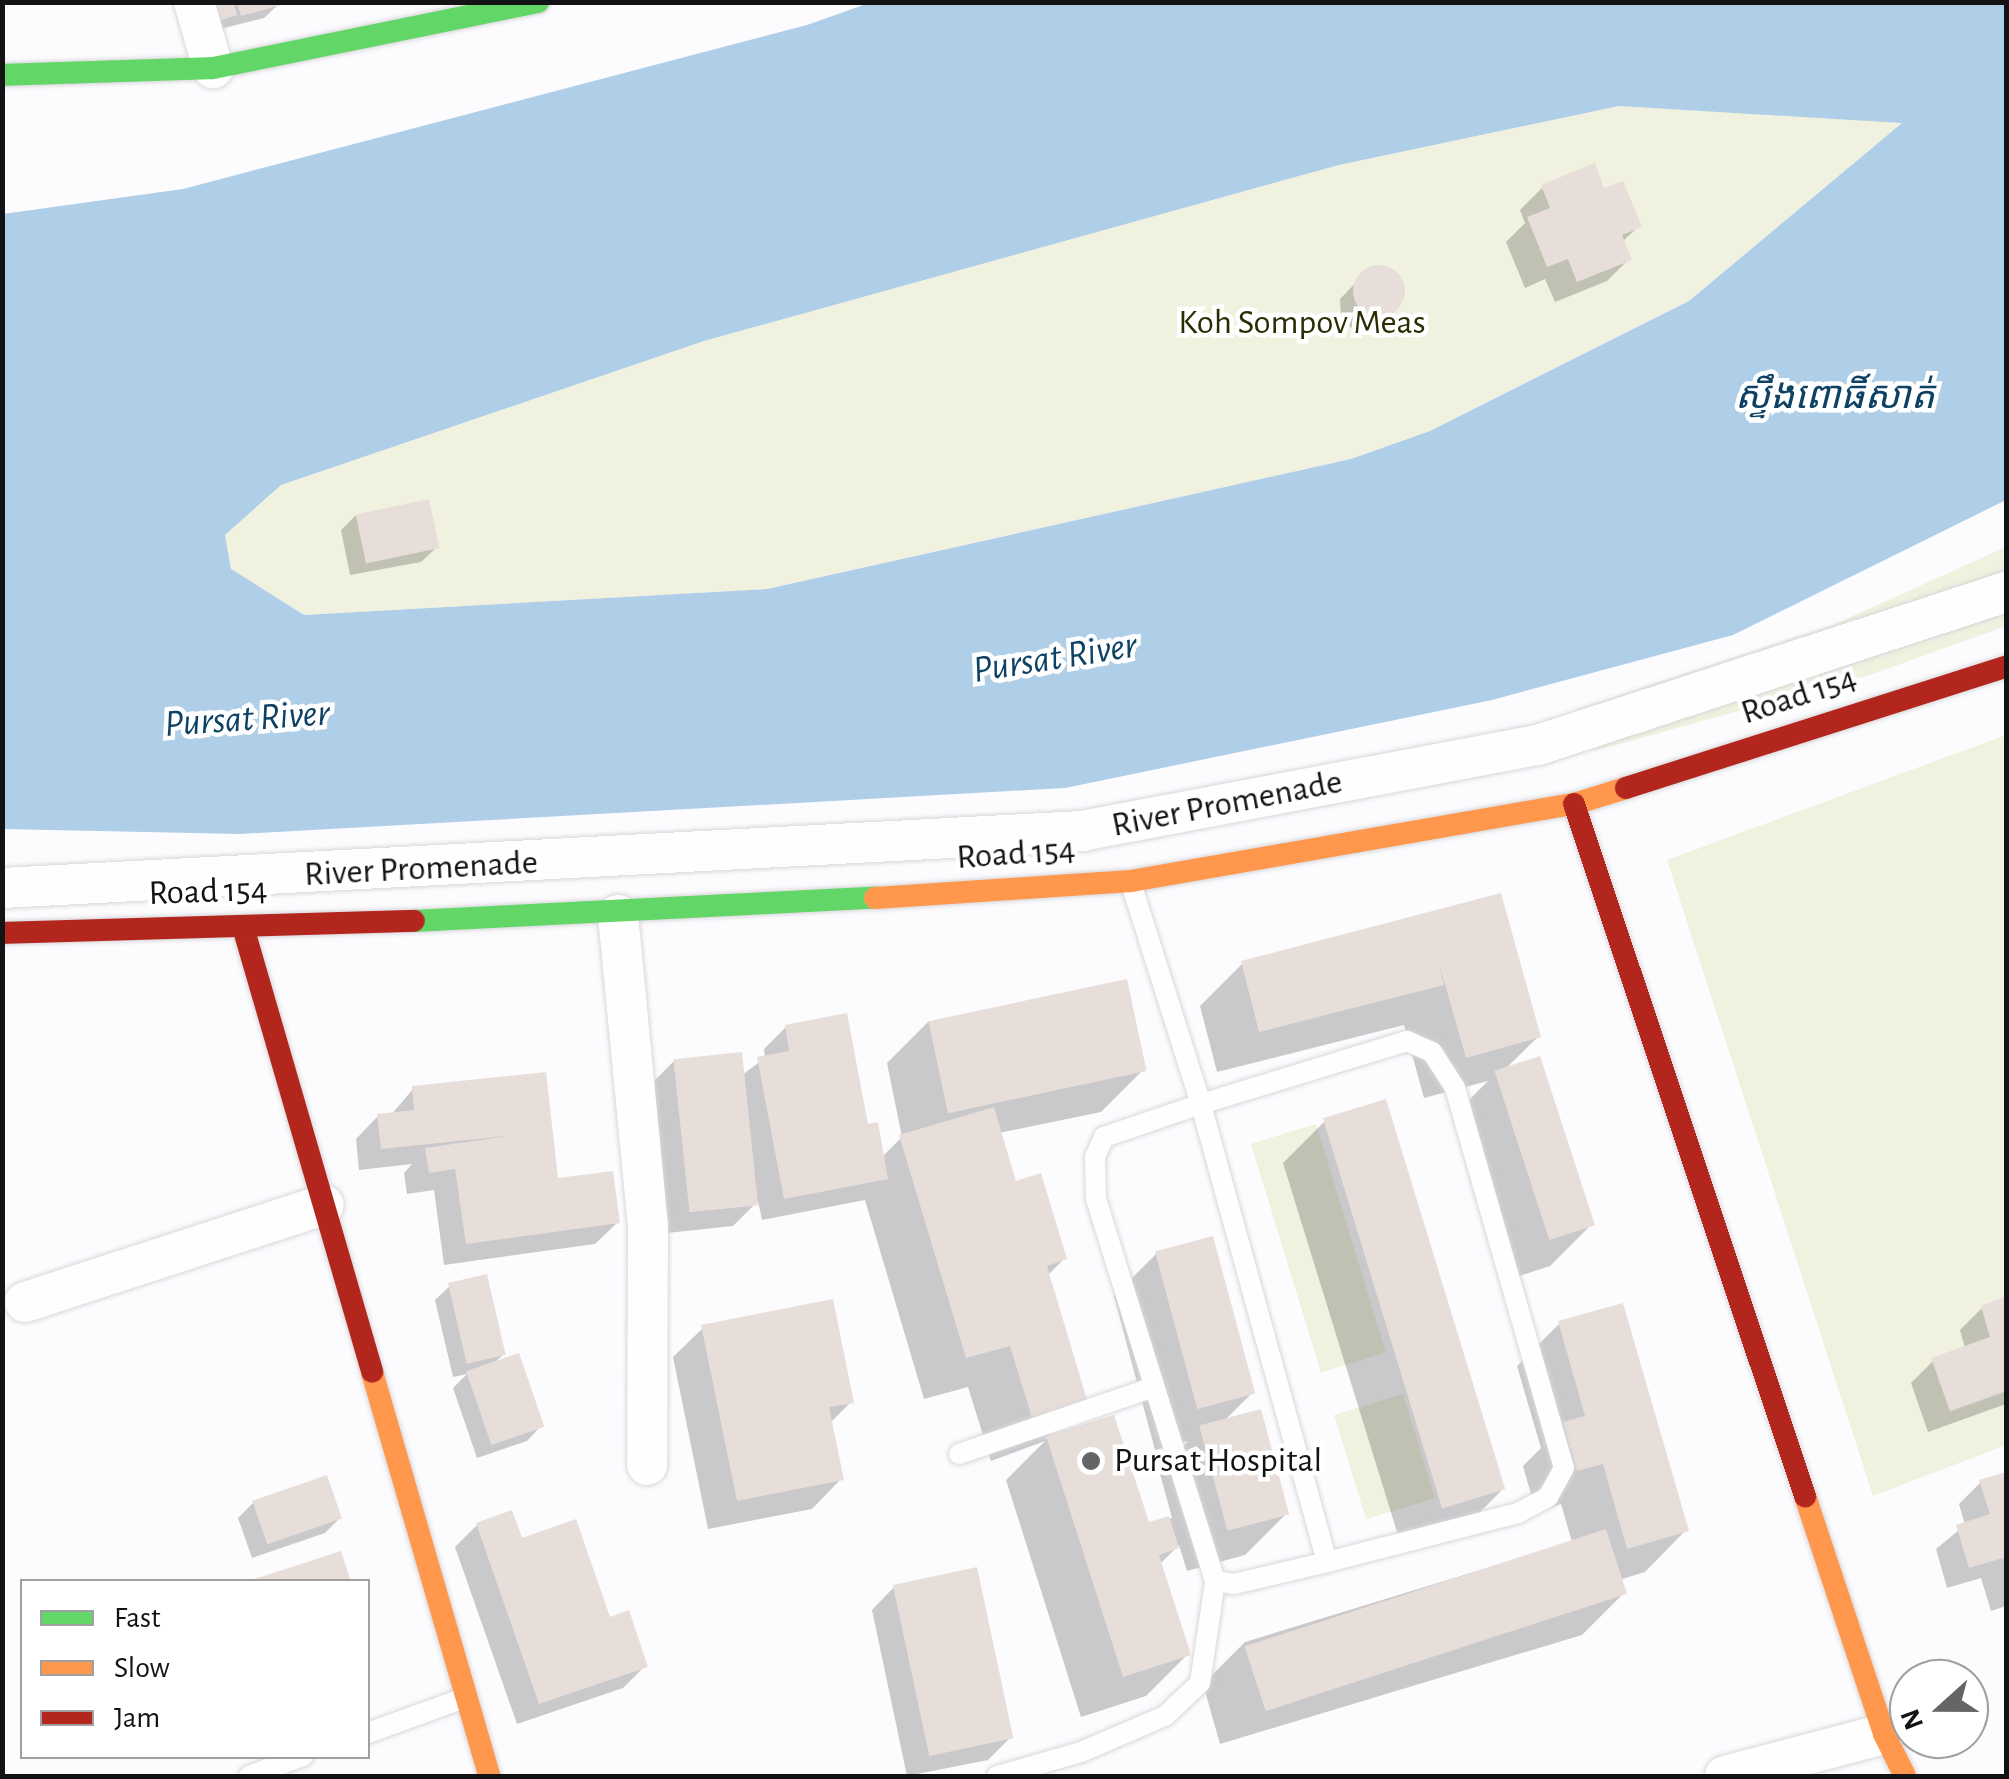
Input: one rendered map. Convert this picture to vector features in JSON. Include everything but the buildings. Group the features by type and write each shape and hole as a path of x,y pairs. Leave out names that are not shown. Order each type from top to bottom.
{"street":[{"path":"194,2 213,68"},
{"path":"2,75 213,68 431,14 538,2"},
{"name":"River Promenade","path":"2,888 1082,831 1538,745 2006,592"},
{"name":"Road 154","path":"2,933 618,915 1131,882 1574,804 2006,667"},
{"path":"1538,745 1574,804 1884,1734 1905,1776"},
{"path":"618,915 648,1224 647,1465"},
{"path":"243,926 489,1776"},
{"path":"25,1302 324,1206"},
{"path":"1725,1776 1763,1771 1884,1734"}],"lane":[{"path":"1131,882 1201,1104 1326,1562"},
{"path":"997,1776 1081,1752 1166,1716 1200,1683 1215,1582 1096,1198 1094,1157 1104,1137 1407,1041 1432,1052 1455,1088 1552,1412 1564,1468 1548,1497 1518,1514 1234,1584 1215,1582"},
{"path":"959,1454 1154,1387"},
{"path":"370,1732 466,1697"},
{"path":"248,1776 295,1759"}],"green space":[{"name":"Koh Sompov Meas","path":"1619,106 1903,122 1689,301 1430,431 1351,459 767,589 304,615 231,570 225,535 281,485 704,341 1339,165"},
{"path":"2006,547 2006,626 1870,675 1594,751 1577,709 1835,624"},
{"path":"2006,735 2006,1296 1981,1306 1990,1337 1932,1359 1950,1412 2006,1392 2006,1445 1873,1496 1667,860"},
{"path":"1316,1124 1386,1353 1321,1372 1251,1144"},
{"path":"1403,1394 1435,1498 1366,1519 1334,1415"}],"water":[{"name":"ស្ទឹងពោធិ៍សាត់","path":"869,3 2006,3 2006,500 1733,635 1492,700 1065,788 240,834 3,829 3,214 183,189 807,25","holes":["1619,106 1902,123 1689,301 1430,431 1351,459 767,589 304,615 231,569 225,535 281,485 704,341 1339,165"]}],"traffic: fast":[{"path":"2,75 213,68 538,2"},
{"path":"414,921 875,898"}],"traffic: slow":[{"path":"875,898 1131,881 1574,804 1626,788"},
{"path":"372,1372 489,1776"},
{"path":"1805,1496 1884,1734 1905,1776"}],"traffic: jam":[{"path":"1626,788 2006,667"},
{"path":"1574,804 1805,1496"},
{"path":"2,933 414,921"},
{"path":"243,927 372,1372"}],"place":[{"name":"Pursat Hospital","path":"1091,1461"}],"water label":[{"name":"Pursat River","path":"1055,659"},
{"name":"Pursat River","path":"247,720"}]}
